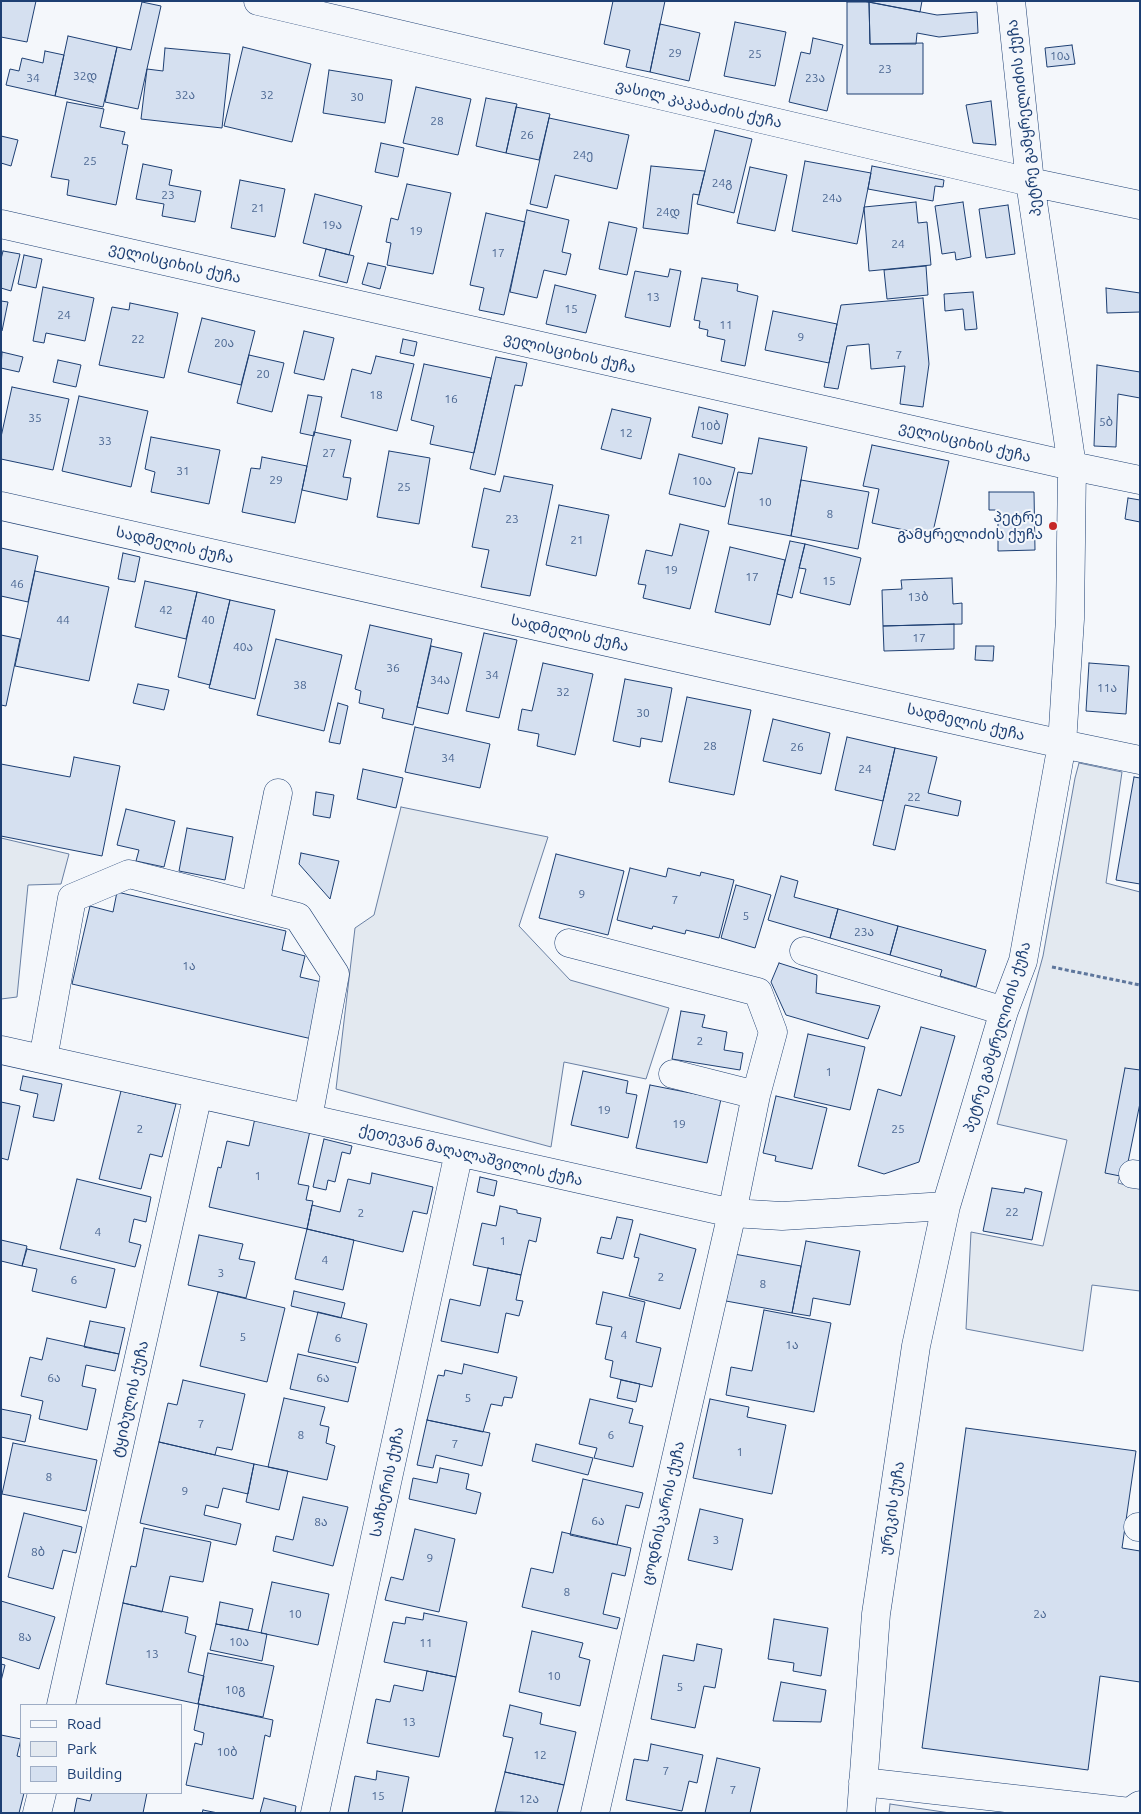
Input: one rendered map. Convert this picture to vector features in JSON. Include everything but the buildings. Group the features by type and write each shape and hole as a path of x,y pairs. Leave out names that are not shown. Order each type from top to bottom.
{"street":[{"name":"ვასილ კაკაბაძის ქუჩა","path":"258,1 1030,182 1140,205"},
{"name":"პეტრე გამყრელიძის ქუჩა","path":"946,1206 1004,1011 1023,960 1062,744 1070,619 1072,466 1030,182 1011,1"},
{"name":"ველისციხის ქუჩა","path":"1,224 1140,480"},
{"name":"სადმელის ქუჩა","path":"1,506 1140,760"},
{"path":"255,906 278,794"},
{"path":"43,1059 72,898 129,874 298,917 335,974 308,1118"},
{"name":"ცოდნისკარის ქუჩა","path":"569,943 758,992 773,1032 756,1095 732,1213 595,1813"},
{"path":"804,951 1004,1011"},
{"name":"ქეთევან მაღალაშვილის ქუჩა","path":"1,1050 732,1213 782,1216 946,1206"},
{"path":"673,1074 756,1095"},
{"name":"ტყიბულის ქუჩა","path":"61,1704 198,1094"},
{"name":"საჩხერის ქუჩა","path":"315,1813 460,1152"},
{"name":"ურეკის ქუჩა","path":"861,1813 877,1605 916,1346 946,1206"},
{"path":"863,1782 1130,1812 1140,1805"},
{"path":"37,1813 42,1794"}],"path":[{"path":"1023,960 1140,985"}],"green space":[{"path":"1079,763 1122,772 1106,883 1140,892 1140,1081 1118,1183 1140,1189 1140,1291 1092,1285 1083,1351 966,1329 971,1232 1043,1246 1067,1140 997,1124 1043,956"},
{"path":"401,807 548,837 519,926 570,980 669,1008 646,1079 564,1062 551,1147 336,1089 355,928 374,915"},
{"path":"1,838 69,854 61,884 28,885 17,997 1,999"},
{"path":"890,1804 950,1813 889,1813"}],"place":[{"name":"პეტრე გამყრელიძის ქუჩა","path":"1053,526"}]}
